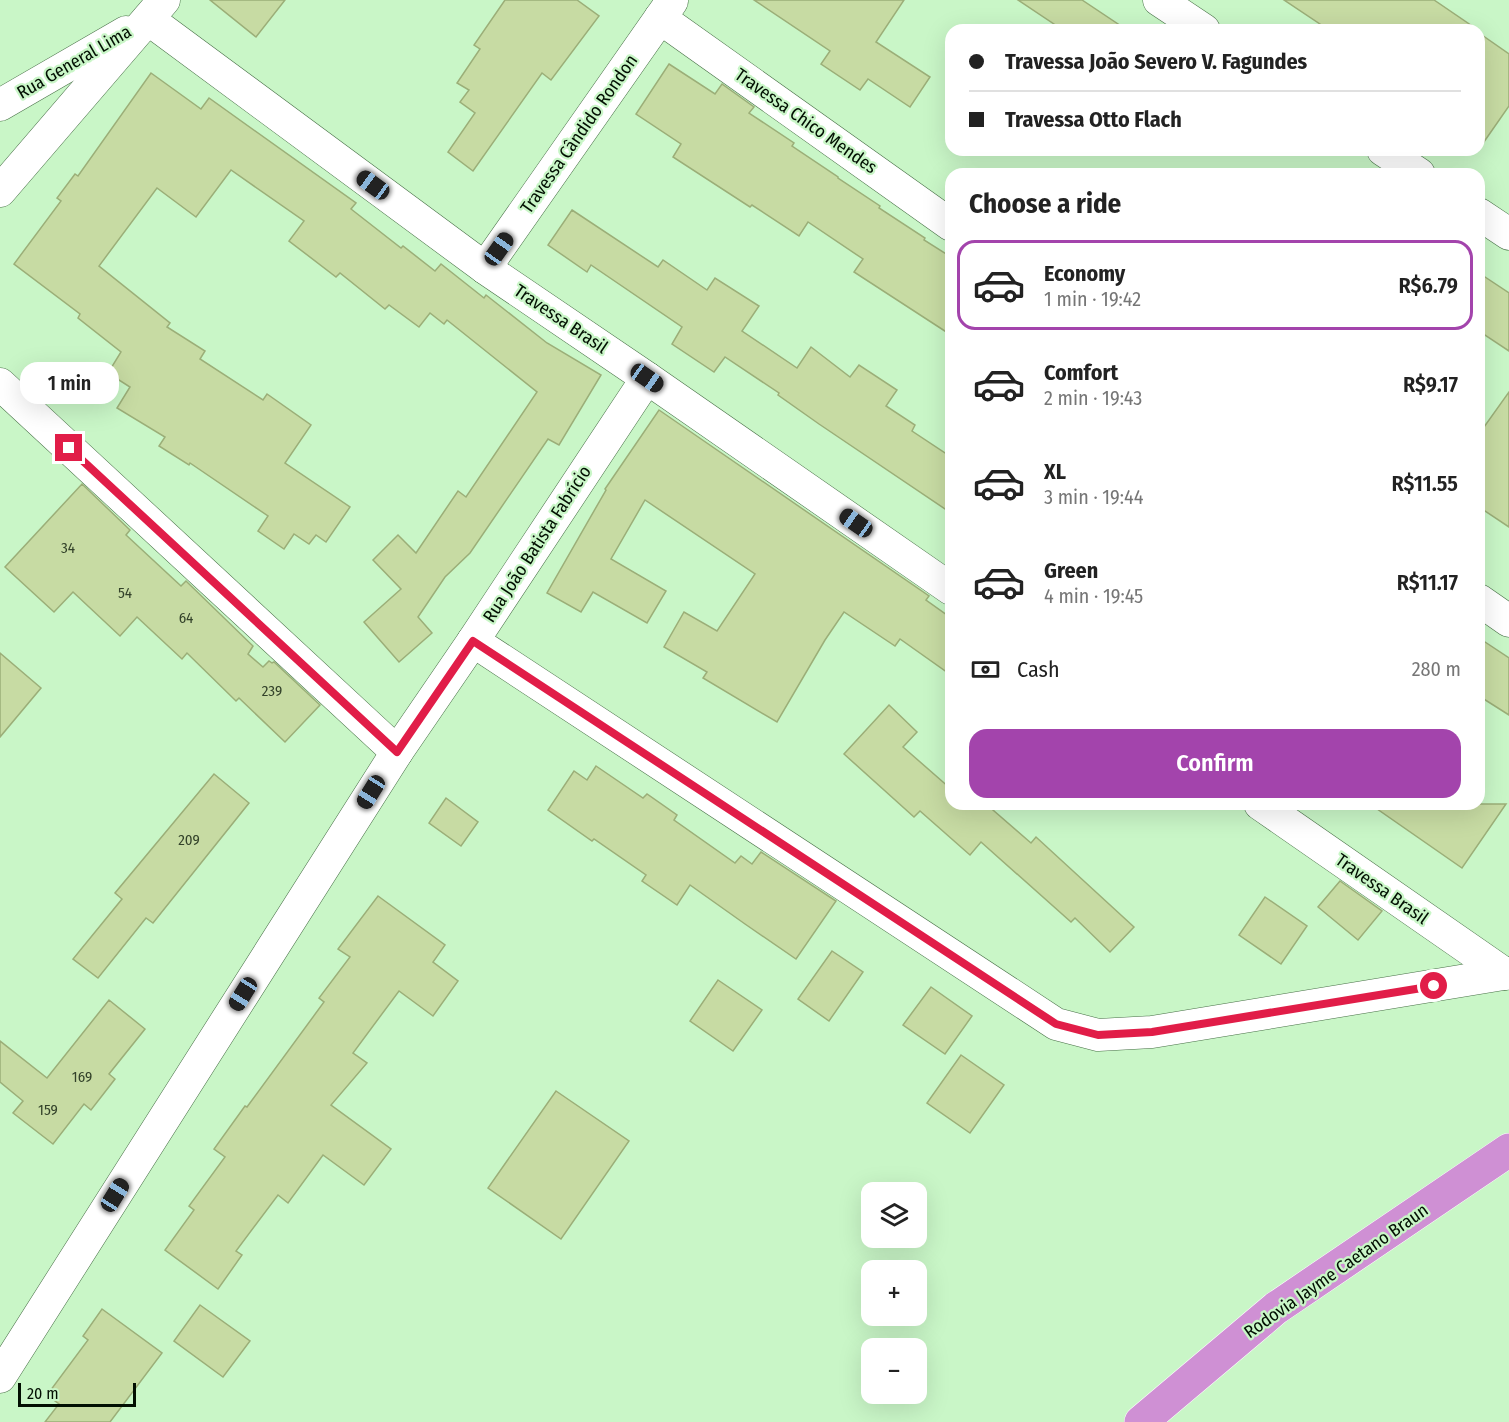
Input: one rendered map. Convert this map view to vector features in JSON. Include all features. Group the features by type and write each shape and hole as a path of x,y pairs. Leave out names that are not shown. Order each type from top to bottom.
{"highway":[{"name":"Rodovia Jayme Caetano Braun","path":"1141,1422 1276,1308 1509,1150"}],"street":[{"path":"1159,0 1195,24"},
{"name":"Travessa Chico Mendes","path":"666,9 945,220"},
{"name":"Travessa Cândido Rondon","path":"485,268 666,9"},
{"path":"0,191 156,10"},
{"name":"Travessa Brasil","path":"156,10 485,268 945,585"},
{"name":"Rua General Lima","path":"0,105 156,10"},
{"path":"1392,156 1410,168"},
{"path":"1485,218 1509,234"},
{"name":"Rua João Batista Fabrício","path":"0,1377 397,752 647,378"},
{"path":"0,384 397,752"},
{"path":"1485,604 1509,621"},
{"path":"473,641 1056,1024 1098,1035 1152,1032 1508,979"},
{"name":"Travessa Brasil","path":"1269,810 1508,979"}],"building":[{"path":"210,0 285,0 256,37"},
{"path":"505,0 577,0 599,16 551,80 542,73 473,171 448,152 475,113 460,102 469,90 457,83 480,49 474,45"},
{"path":"754,0 904,0 876,42 930,77 910,107 868,79 860,90 821,64 830,51"},
{"path":"1018,0 1082,0 1118,24 1054,24"},
{"path":"1284,0 1434,0 1469,24 1320,24"},
{"path":"1485,37 1509,54 1509,106 1485,140"},
{"path":"669,64 715,94 722,84 754,107 749,113 794,143 792,146 945,253 945,331 854,272 863,259 808,222 799,236 673,157 681,144 636,114"},
{"path":"151,73 201,109 209,98 356,203 351,209 401,248 403,246 435,271 441,264 484,298 486,295 547,343 601,375 559,445 548,439 470,553 445,577 418,617 432,633 399,662 364,622 401,589 373,560 398,535 416,553 458,491 466,497 537,392 447,320 444,324 430,313 419,327 389,305 385,309 340,273 336,277 289,241 304,221 231,170 196,217 157,188 99,266 170,323 167,327 205,351 200,359 263,400 267,394 311,425 285,463 350,507 326,542 316,535 309,544 294,534 284,549 258,531 268,516 190,463 189,465 159,446 165,437 117,408 130,387 108,373 121,352 78,318 80,314 14,264 61,201 57,198 75,174 78,176"},
{"path":"572,210 658,267 663,260 707,290 715,278 759,306 742,331 797,368 811,347 850,377 859,365 897,390 886,406 915,425 912,431 945,453 945,509 725,357 714,372 672,344 682,327 591,265 587,272 548,245"},
{"path":"1485,277 1509,293 1509,351 1485,335"},
{"path":"1509,392 1509,527 1485,511 1485,426"},
{"path":"659,410 929,596 926,600 945,614 945,671 900,639 895,646 844,612 777,722 703,678 707,672 664,647 684,612 717,631 755,574 645,500 611,559 666,591 647,623 593,592 581,612 547,593 605,489"},
{"path":"82,484 130,530 126,535 181,586 186,581 253,646 248,654 263,667 269,661 274,662 320,705 285,742 239,698 236,701 187,653 182,659 137,617 120,636 73,592 54,612 5,567"},
{"path":"1485,642 1509,658 1509,715 1485,700"},
{"path":"0,653 41,688 0,737"},
{"path":"889,705 917,732 903,747 945,784 945,810 993,810 1031,843 1036,837 1134,927 1110,952 1075,918 1071,922 981,842 970,855 920,811 914,817 844,754"},
{"path":"596,766 643,798 647,794 677,815 674,820 735,863 741,856 752,864 761,852 836,901 796,959 690,885 677,905 642,881 646,875 548,810 574,771 587,780"},
{"path":"214,774 249,803 153,923 146,918 98,978 73,959 122,899 115,893"},
{"path":"446,798 478,822 461,846 429,823"},
{"path":"1485,804 1506,804 1462,868 1379,810 1485,810"},
{"path":"1340,881 1382,911 1358,940 1318,907"},
{"path":"378,896 445,945 433,962 458,981 433,1016 399,991 353,1053 367,1063 331,1105 391,1149 364,1185 323,1155 288,1203 278,1195 236,1251 242,1255 218,1289 165,1250 194,1210 189,1206 225,1157 214,1149 324,1002 319,998 350,957 338,949"},
{"path":"1265,897 1307,926 1281,964 1239,935"},
{"path":"832,951 863,972 829,1021 798,999"},
{"path":"718,980 762,1010 733,1051 690,1021"},
{"path":"931,987 972,1016 945,1054 903,1025"},
{"path":"109,1000 145,1029 109,1074 115,1079 91,1110 84,1104 53,1144 13,1113 23,1101 0,1082 0,1041 47,1078"},
{"path":"961,1055 1004,1085 970,1133 927,1103"},
{"path":"556,1091 629,1141 561,1239 488,1188"},
{"path":"200,1305 250,1341 223,1377 174,1341"},
{"path":"102,1309 162,1353 110,1422 45,1422 59,1404 47,1395 88,1340 83,1336"}],"route":[{"path":"69,448 397,752 473,641 1056,1024 1098,1035 1152,1032 1434,986"}]}
